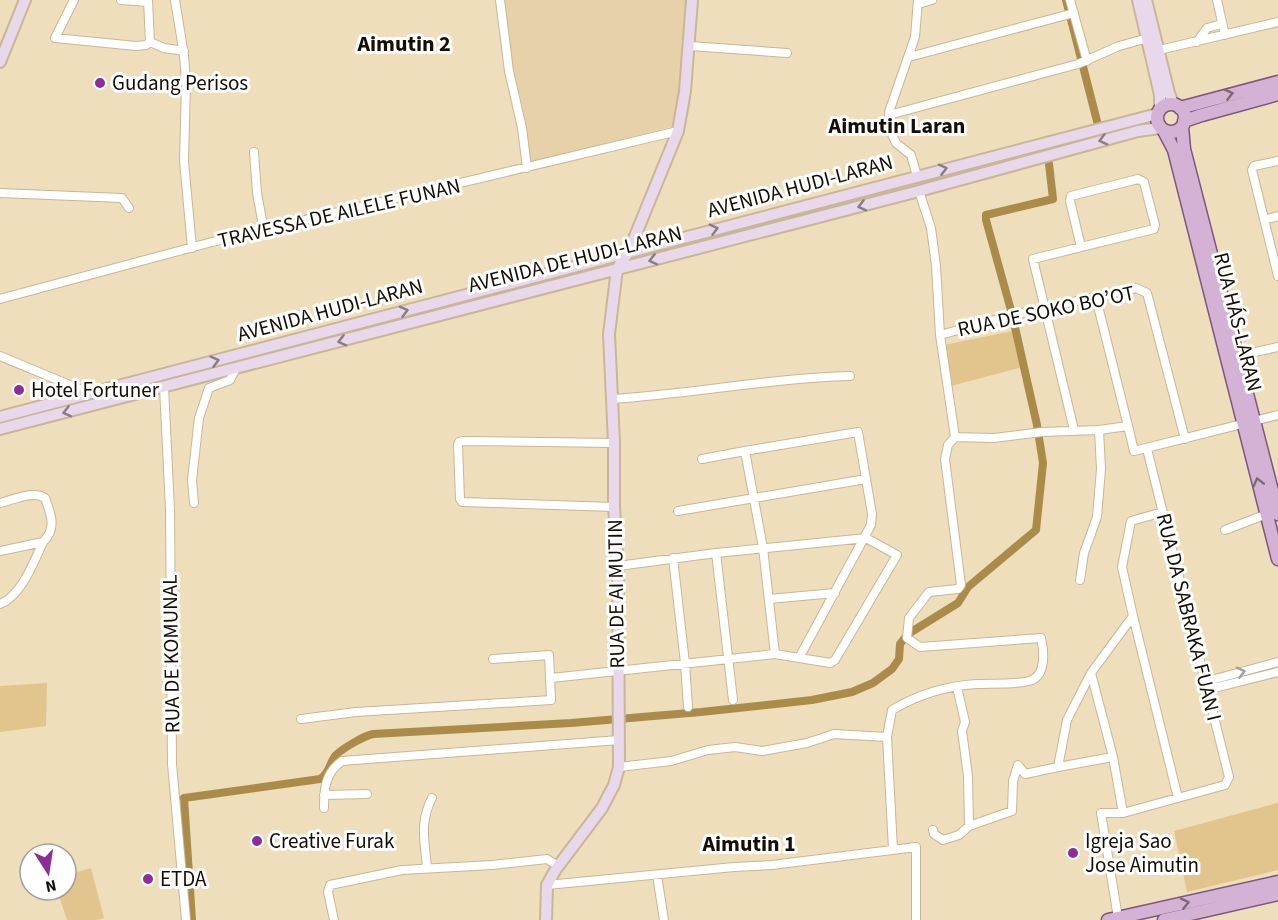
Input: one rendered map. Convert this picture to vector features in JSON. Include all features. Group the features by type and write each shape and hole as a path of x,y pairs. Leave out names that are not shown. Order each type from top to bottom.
{"main road":[{"path":"0,62 25,0"},
{"name":"RUA DE AI MUTIN","path":"546,920 547,885 558,866 602,808 614,785 619,767 618,566 609,334 617,269 629,251 678,131 690,46 692,0"},
{"path":"1138,0 1148,38 1155,51 1169,93 1184,114 1183,124"},
{"path":"1146,0 1160,95 1156,119 1162,129 1174,132 1183,124 1202,115 1278,94"},
{"path":"1159,111 1164,106 1177,106 1278,82"},
{"name":"AVENIDA HUDI-LARAN","path":"0,417 1159,111"},
{"name":"RUA HÁS-LARAN","path":"1183,124 1184,149 1272,514 1278,559"},
{"name":"RUA HÁS-LARAN","path":"1162,129 1174,150 1232,350"},
{"name":"AVENIDA DE HUDI-LARAN","path":"0,429 919,191 1138,131 1162,129"},
{"path":"1113,919 1278,882"},
{"path":"1170,919 1278,894"}],"street":[{"path":"74,0 55,38 136,46 150,42"},
{"path":"121,0 148,1 150,42"},
{"path":"175,0 184,51 186,82 184,161 192,248"},
{"path":"500,0 509,71 522,128 527,168"},
{"path":"917,176 911,155 896,143 890,130 889,115 915,37 918,2 932,0"},
{"path":"1070,0 1087,61"},
{"path":"1217,0 1225,35"},
{"path":"909,57 1074,13"},
{"path":"1155,51 1278,22"},
{"path":"1197,42 1207,28 1222,24"},
{"path":"889,115 1078,64 1119,46 1148,38"},
{"path":"150,42 164,48 184,51"},
{"path":"690,46 787,53"},
{"name":"TRAVESSA DE AILELE FUNAN","path":"0,299 192,248 678,131"},
{"path":"254,152 264,231"},
{"path":"1278,161 1254,166 1252,170 1278,272"},
{"path":"1074,430 1033,260 1154,229 1155,225 1144,182 1138,179 1071,196 1080,247"},
{"name":"RUA DE SOKO BO’OT","path":"919,191 931,228 940,335 1013,315 1136,288 1147,293 1185,438"},
{"path":"0,193 122,198 129,208"},
{"path":"1264,220 1278,216"},
{"path":"1096,298 1134,451 1278,415"},
{"path":"893,849 887,737 892,710 912,699 957,687 1031,681 1039,675 1042,669 1041,638 920,646 907,634 909,618 929,592 958,589 961,585 945,459 948,445 955,437 940,335"},
{"path":"1232,350 1277,350"},
{"path":"0,356 89,393"},
{"path":"194,503 192,480 194,459 199,418 204,401 210,388 230,380 236,368"},
{"path":"612,399 646,397 793,378 850,376"},
{"name":"RUA DE KOMUNAL","path":"164,387 170,510 172,764 186,920"},
{"path":"955,437 994,438 1038,432 1099,430 1128,426"},
{"path":"1080,580 1084,553 1097,517 1101,469 1099,430"},
{"path":"702,459 858,432 872,525 799,658"},
{"path":"614,443 463,441 458,445 462,502 614,507"},
{"name":"RUA DA SABRAKA FUAN I","path":"1146,449 1229,777 1226,785 1178,798"},
{"path":"745,451 763,548 775,654"},
{"path":"678,511 754,500 866,479"},
{"path":"0,503 42,495 45,498 52,523 48,537 43,542 18,591 0,604"},
{"path":"1113,919 1101,813 1123,813 1178,798 1122,567 1131,521 1163,512"},
{"path":"1225,530 1272,514"},
{"path":"551,678 775,654 830,663 835,660 897,555 866,538 716,553 618,566"},
{"path":"0,551 43,542"},
{"path":"716,553 733,700"},
{"path":"674,558 688,707"},
{"path":"769,599 835,593"},
{"path":"1059,767 1067,720 1091,673 1133,616"},
{"path":"301,719 356,712 551,700 549,655 493,659"},
{"path":"1205,686 1278,662"},
{"path":"1205,686 1278,672"},
{"path":"1091,673 1113,757 1123,813"},
{"path":"957,687 965,722 962,731 968,776 969,826"},
{"path":"619,767 671,761 708,750 735,747 762,751 807,743 834,734 887,737"},
{"path":"324,808 325,782 335,766 342,761 619,740"},
{"path":"933,830 934,834 943,840 959,835 969,826 1012,811 1013,781 1018,765 1025,774 1113,757"},
{"path":"324,795 367,794"},
{"path":"427,868 423,822 432,798"},
{"path":"547,885 772,865 916,847 916,920"},
{"path":"334,920 328,892 330,885 402,870 492,865 547,858 558,866"},
{"path":"657,875 664,920"}],"shaded area":[{"path":"502,0 691,0 678,125 531,163 523,137"},
{"path":"1012,331 1023,367 951,386 944,345"},
{"path":"47,683 46,726 0,732 0,686"},
{"path":"1278,803 1278,870 1187,892 1174,831"},
{"path":"91,868 104,918 67,920 61,902 78,902 78,872"}],"waterway":[{"path":"1066,0 1099,129"},
{"path":"192,920 184,798 320,779 326,774 339,752 373,734 571,723 812,700 852,692 873,683 892,669 899,659 900,644 908,634 958,603 968,587 1036,530 1043,463 1037,425 1012,314 986,215 1053,199 1048,155"}],"place":[{"name":"Gudang Perisos","path":"100,83"},
{"name":"Hotel Fortuner","path":"19,390"},
{"name":"Creative Furak","path":"257,841"},
{"name":"Igreja Sao Jose Aimutin","path":"1073,853"},
{"name":"ETDA","path":"148,879"}],"district":[{"name":"Aimutin 2","path":"404,43"},
{"name":"Aimutin Laran","path":"897,125"},
{"name":"Aimutin 1","path":"749,843"}]}
